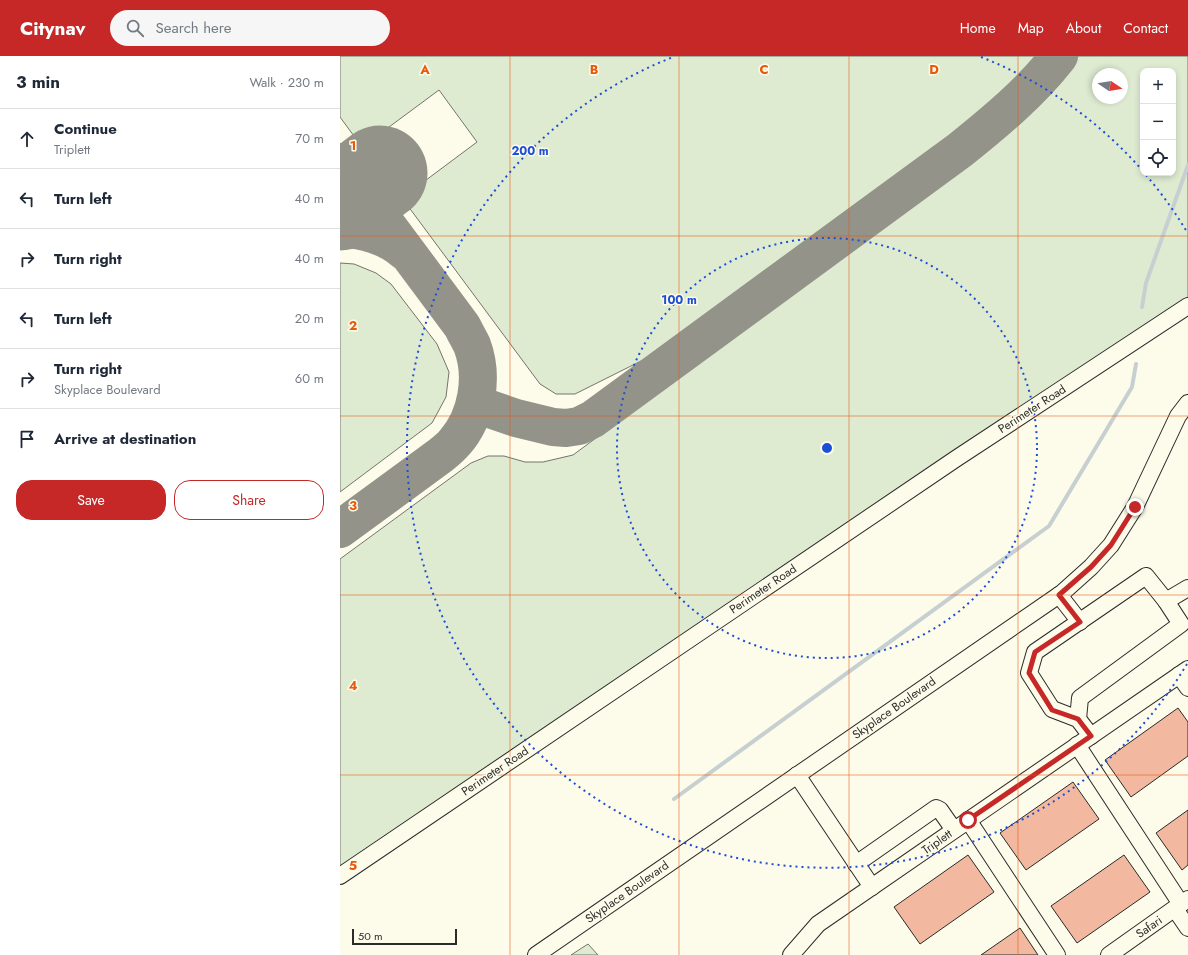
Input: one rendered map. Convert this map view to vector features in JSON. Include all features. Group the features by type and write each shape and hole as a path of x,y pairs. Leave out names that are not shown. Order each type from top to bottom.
{"street":[{"name":"Perimeter Road","path":"340,876 957,458 1188,306"},
{"name":"Skyplace Boulevard","path":"536,955 1059,595 1091,567 1111,545 1135,507 1178,416 1188,403"},
{"path":"1078,719 1080,698 1181,624 1166,601 1146,576 1035,652 1029,673 1052,710 1078,719 1091,736"},
{"path":"1166,601 1188,588"},
{"path":"1059,595 1080,622"},
{"path":"1183,672 1188,688"},
{"name":"Triplett","path":"792,955 818,924 1183,672"},
{"path":"1077,745 1181,904 1188,928"},
{"path":"797,775 872,887"},
{"path":"856,864 936,808 940,810 954,830"},
{"path":"968,820 1056,955"},
{"name":"Safari","path":"1109,955 1181,904"}],"green space":[{"path":"340,56 1037,56 1028,68 983,111 643,360 575,394 556,394 540,384 402,198 477,142 439,90 362,147 340,117"},
{"path":"1078,56 1188,56 1188,297 340,866 340,559 471,463 488,456 504,456 525,462 543,462 573,455 993,145 1058,86"},
{"path":"340,263 354,264 376,273 391,284 437,344 449,372 446,397 432,423 340,492"},
{"path":"588,944 598,955 571,955"}],"building":[{"path":"1178,708 1188,722 1188,756 1131,797 1105,760"},
{"path":"1073,782 1099,819 1026,870 1000,833"},
{"path":"1188,810 1188,865 1182,870 1156,833"},
{"path":"968,855 994,892 920,944 894,907"},
{"path":"1124,855 1150,892 1077,943 1051,906"},
{"path":"1020,928 1038,955 981,955"}],"waterway":[{"path":"1142,307 1146,283 1188,165"},
{"path":"674,799 1049,526 1132,387 1136,364"}],"taxiway":[{"path":"475,404 516,418 553,427 566,428 579,426 593,419 960,150 1025,94 1059,56"},
{"path":"340,162 462,326 472,345 478,370 476,396 469,421 463,432 452,446 340,529"},
{"path":"340,229 357,230 374,234 390,241 404,251"}],"runway":[{"path":"340,203 380,173"}],"route":[{"path":"968,820 1091,736 1078,719 1052,710 1029,673 1035,652 1080,622 1059,595 1091,567 1111,545 1135,507"}]}
